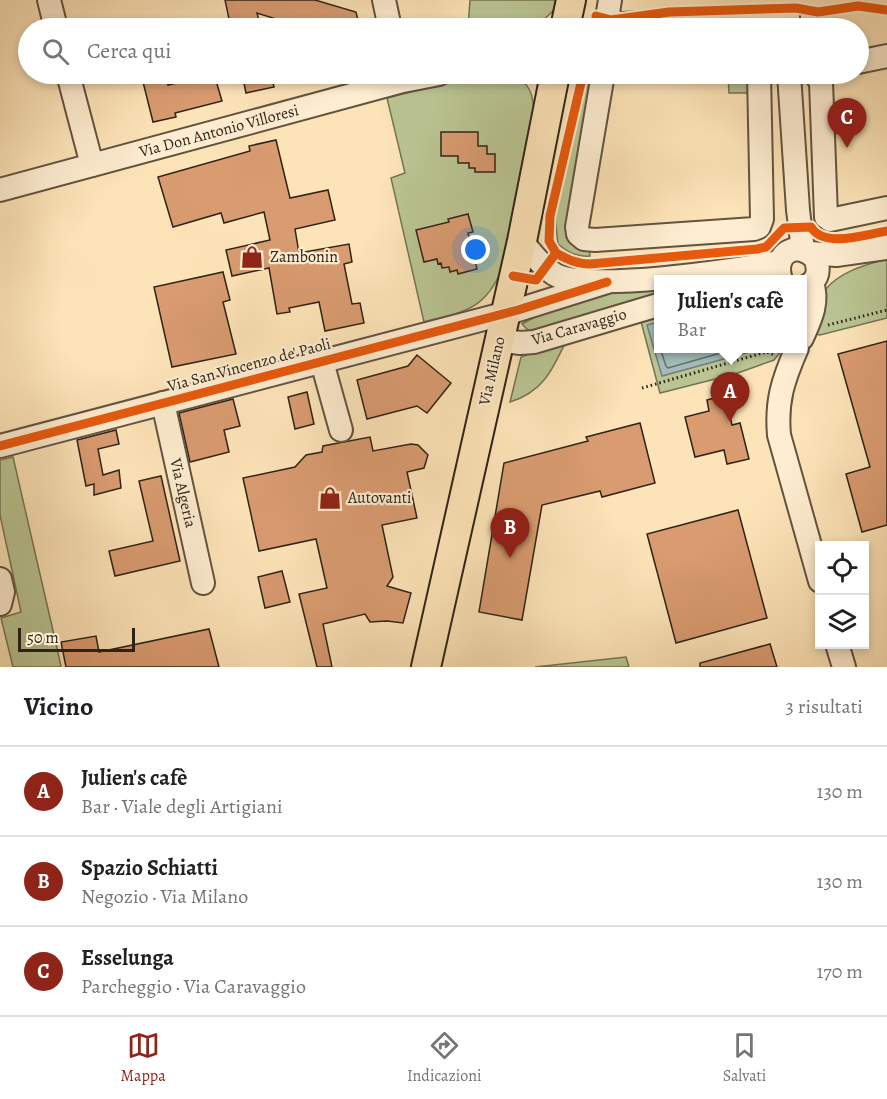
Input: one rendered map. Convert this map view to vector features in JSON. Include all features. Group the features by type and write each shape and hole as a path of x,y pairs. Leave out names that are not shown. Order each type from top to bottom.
{"main road":[{"path":"567,18 571,0"},
{"name":"Via Milano","path":"426,667 522,241 553,84"}],"street":[{"path":"49,0 54,18"},
{"path":"384,0 388,18"},
{"path":"610,0 608,12 610,18"},
{"path":"869,60 887,56"},
{"path":"71,84 92,165"},
{"name":"Via Don Antonio Villoresi","path":"0,190 377,84"},
{"path":"601,84 577,227 578,234 584,239 595,240 759,227 762,219 759,84"},
{"path":"790,84 798,210 792,259 817,264 810,283 816,294 815,303 807,324"},
{"path":"821,84 826,217 830,220 887,208"},
{"name":"Via Caravaggio","path":"522,241 532,254 555,275 573,280 607,282 654,277"},
{"name":"Via Caravaggio","path":"678,275 887,249"},
{"name":"Via Caravaggio","path":"810,283 841,265 887,249"},
{"name":"Via Caravaggio","path":"607,282 502,327 520,343 534,342 654,306"},
{"name":"Via San Vincenzo de' Paoli","path":"0,446 322,362 502,327"},
{"path":"795,353 779,398 777,413 779,435 815,566"},
{"path":"322,362 341,430"},
{"name":"Via Algeria","path":"163,403 203,583"},
{"path":"0,579 3,592 0,604"},
{"path":"838,649 844,667"}],"path":[{"path":"807,332 815,325 823,327 887,310"},
{"path":"642,388 763,353"}],"green space":[{"path":"470,0 558,0 555,9 546,18 469,18"},
{"path":"442,84 525,84 532,95 534,110 502,269 488,293 472,307 424,322 391,178 405,173 387,98"},
{"path":"585,84 596,84 571,235 589,248 590,256 573,254 558,244 555,216"},
{"path":"729,84 753,84 753,93 729,93"},
{"path":"887,259 887,318 820,335 815,334 824,291 830,284 852,270"},
{"path":"654,289 654,301 544,334 528,330 522,324 565,305 622,291"},
{"path":"654,314 654,353 780,353 774,360 735,374 660,393 640,318"},
{"path":"566,341 551,370 539,386 521,398 510,402 521,357"},
{"path":"13,457 61,667 13,667 1,618 21,612 0,515 0,460"},
{"path":"626,657 629,667 535,667"}],"water":[{"path":"654,323 654,349 647,325"},
{"path":"655,353 745,353 662,376"}],"building":[{"path":"225,0 315,0 356,12 358,18 273,18 257,13 258,18 229,18"},
{"path":"144,84 217,84 222,101 175,113 176,117 153,122"},
{"path":"244,84 273,84 274,87 246,93"},
{"path":"441,132 478,132 478,146 487,146 487,154 495,154 495,172 475,172 475,168 469,168 469,163 458,163 458,156 441,156"},
{"path":"276,140 290,198 328,190 335,220 295,229 299,253 349,244 352,262 344,264 352,304 360,303 364,323 325,331 319,302 289,308 290,312 277,314 269,268 232,276 226,250 270,240 264,212 224,223 221,213 173,227 158,177 250,151 249,146"},
{"path":"468,214 473,232 468,233 477,269 458,274 457,270 450,272 449,267 442,268 437,259 424,262 416,230 449,222 448,219"},
{"path":"223,272 230,300 223,302 236,354 172,367 154,287"},
{"path":"887,341 887,525 862,532 846,474 870,467 838,354"},
{"path":"417,355 451,383 427,413 417,406 367,419 357,380 408,366"},
{"path":"307,392 314,424 295,429 288,397"},
{"path":"725,395 732,425 740,423 749,459 727,464 724,450 695,457 685,417 709,411 707,400"},
{"path":"233,399 240,426 224,430 229,452 190,462 179,413"},
{"path":"640,423 655,483 602,497 600,491 542,505 522,620 479,612 504,463 588,441 586,437"},
{"path":"116,430 119,444 98,449 103,475 119,470 121,488 94,495 94,484 86,486 77,440"},
{"name":"Autovanti","path":"370,437 373,451 411,444 418,445 428,455 424,468 407,472 417,518 382,525 393,577 387,586 411,593 403,623 370,622 365,614 323,624 332,667 317,667 299,594 327,588 316,539 259,551 243,478 295,467 306,455 322,452 323,446"},
{"path":"161,476 180,561 115,576 109,551 153,541 139,481"},
{"path":"738,510 767,618 676,643 647,534"},
{"path":"282,571 290,602 265,608 258,577"},
{"path":"209,629 219,667 66,667 61,642 96,636 99,652"},
{"path":"770,644 777,667 700,667 700,663"}],"cycle path":[{"path":"626,18 669,12 796,8 818,12 858,6 887,10"},
{"path":"596,16 604,18"},
{"path":"556,253 549,241 550,216 581,84"},
{"path":"513,276 536,280 556,253 576,262 590,264 757,249 766,247 784,228 811,227 817,234 835,239 887,231"},
{"path":"0,446 518,310 607,282"}],"place":[{"name":"Esselunga","path":"847,148"},
{"name":"Zambonin","path":"252,257"},
{"name":"Julien's cafè","path":"730,422"},
{"name":"Autovanti","path":"330,498"},
{"name":"Spazio Schiatti","path":"510,558"}]}
